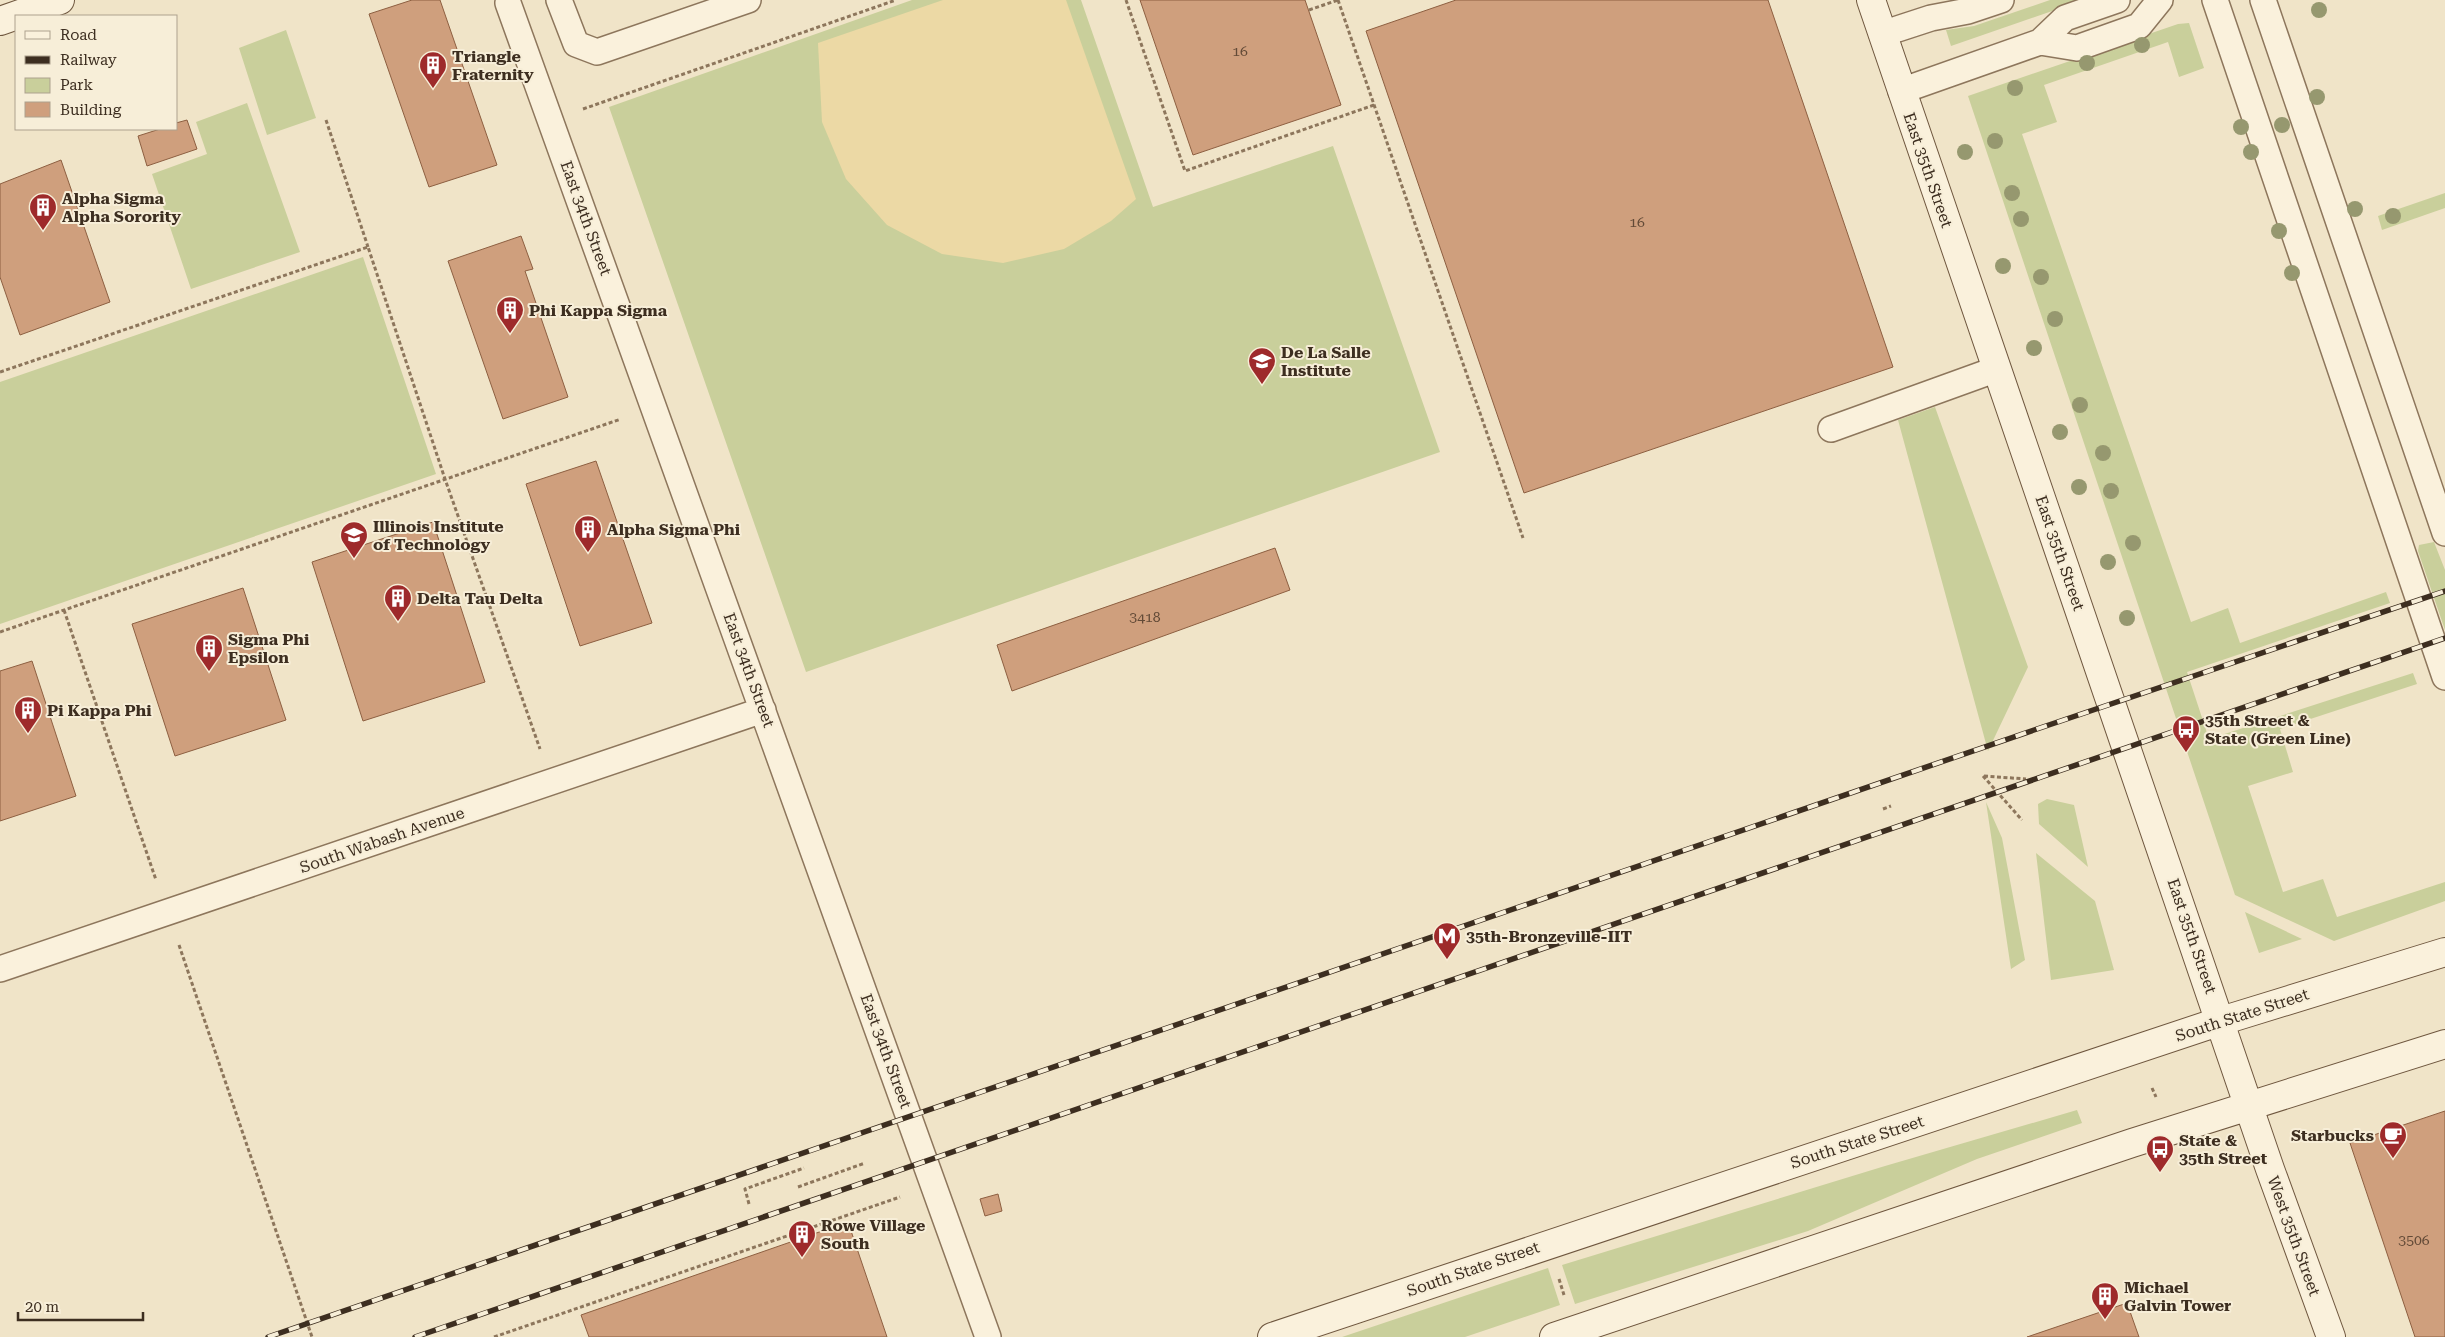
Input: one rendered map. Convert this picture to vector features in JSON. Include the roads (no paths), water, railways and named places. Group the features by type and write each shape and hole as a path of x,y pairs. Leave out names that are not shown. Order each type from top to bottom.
{"main road":[{"path":"17,15 60,0"},
{"name":"East 35th Street","path":"1871,0 2250,1106"},
{"path":"0,21 15,16"},
{"name":"South State Street","path":"1272,1337 2221,1021 2445,952"},
{"path":"1554,1337 2132,1142 2445,1044"},
{"name":"West 35th Street","path":"2250,1106 2331,1337"}],"lane":[{"path":"559,0 576,44 597,52 748,0"},
{"path":"1882,34 1931,18 1968,11 2001,0"},
{"path":"1901,91 2040,42 2065,18 2118,0"},
{"path":"2040,42 2077,48 2140,26 2160,0"},
{"path":"2216,0 2445,678"},
{"path":"2264,0 2445,533"},
{"name":"East 34th Street","path":"508,3 988,1337"},
{"path":"1831,429 1997,369"},
{"name":"South Wabash Avenue","path":"0,969 763,710"}],"railway":[{"path":"268,1337 2034,730 2445,591"},
{"path":"415,1337 2445,638"}],"place":[{"name":"Triangle Fraternity","path":"433,89"},
{"name":"Alpha Sigma Alpha Sorority","path":"43,231"},
{"name":"Phi Kappa Sigma","path":"510,334"},
{"name":"De La Salle Institute","path":"1262,385"},
{"name":"Alpha Sigma Phi","path":"588,553"},
{"name":"Illinois Institute of Technology","path":"354,559"},
{"name":"Delta Tau Delta","path":"398,622"},
{"name":"Sigma Phi Epsilon","path":"209,672"},
{"name":"Pi Kappa Phi","path":"28,734"},
{"name":"35th Street & State (Green Line)","path":"2186,753"},
{"name":"35th-Bronzeville-IIT","path":"1447,960"},
{"name":"Starbucks","path":"2393,1159"},
{"name":"State & 35th Street","path":"2160,1173"},
{"name":"Rowe Village South","path":"802,1258"},
{"name":"Michael Galvin Tower","path":"2105,1320"}]}
